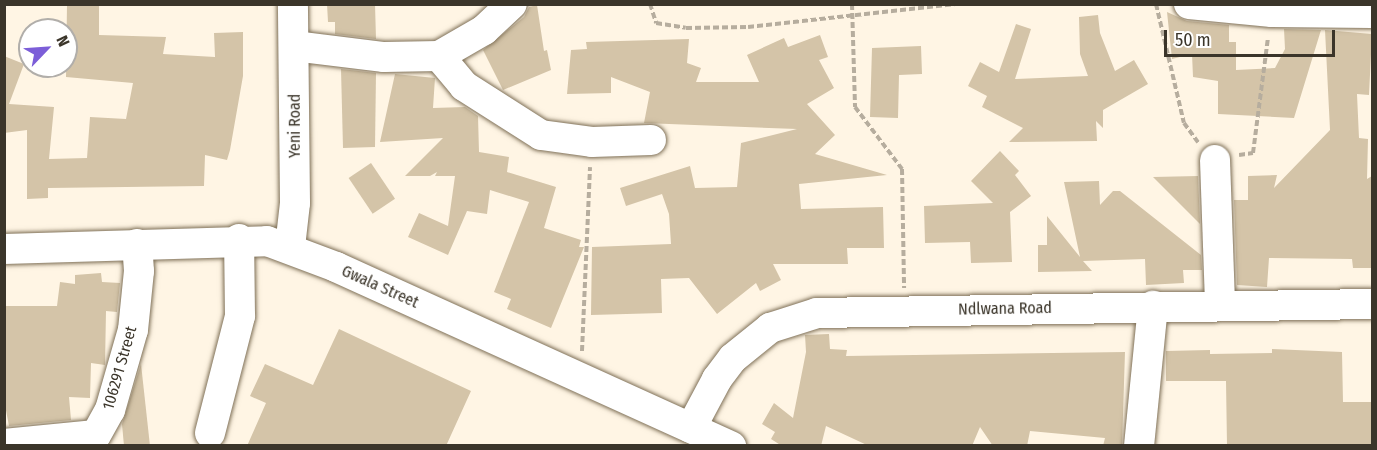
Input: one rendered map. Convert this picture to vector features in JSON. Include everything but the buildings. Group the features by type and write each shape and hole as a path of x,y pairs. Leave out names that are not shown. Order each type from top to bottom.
{"street":[{"name":"Yeni Road","path":"290,248 295,202 293,4"},
{"path":"294,46 384,57 439,56 484,30 512,4"},
{"path":"1189,4 1272,12 1372,13"},
{"path":"439,56 464,86 541,135 592,142 651,140"},
{"path":"1215,160 1220,306"},
{"path":"210,434 240,316 239,239"},
{"name":"Gwala Street","path":"4,249 239,239 290,248 731,446"},
{"name":"106291 Street","path":"4,444 96,440 110,410 133,330 139,271 137,244"},
{"name":"Ndlwana Road","path":"692,428 722,372 770,328 817,313 1372,304"},
{"path":"1139,446 1153,306"}],"path":[{"path":"650,4 656,23 686,28 748,27 958,4"},
{"path":"852,4 855,107 902,169 905,310"},
{"path":"1156,4 1184,123 1215,160 1253,153 1272,12"},
{"path":"564,371 582,360 592,142"}]}
